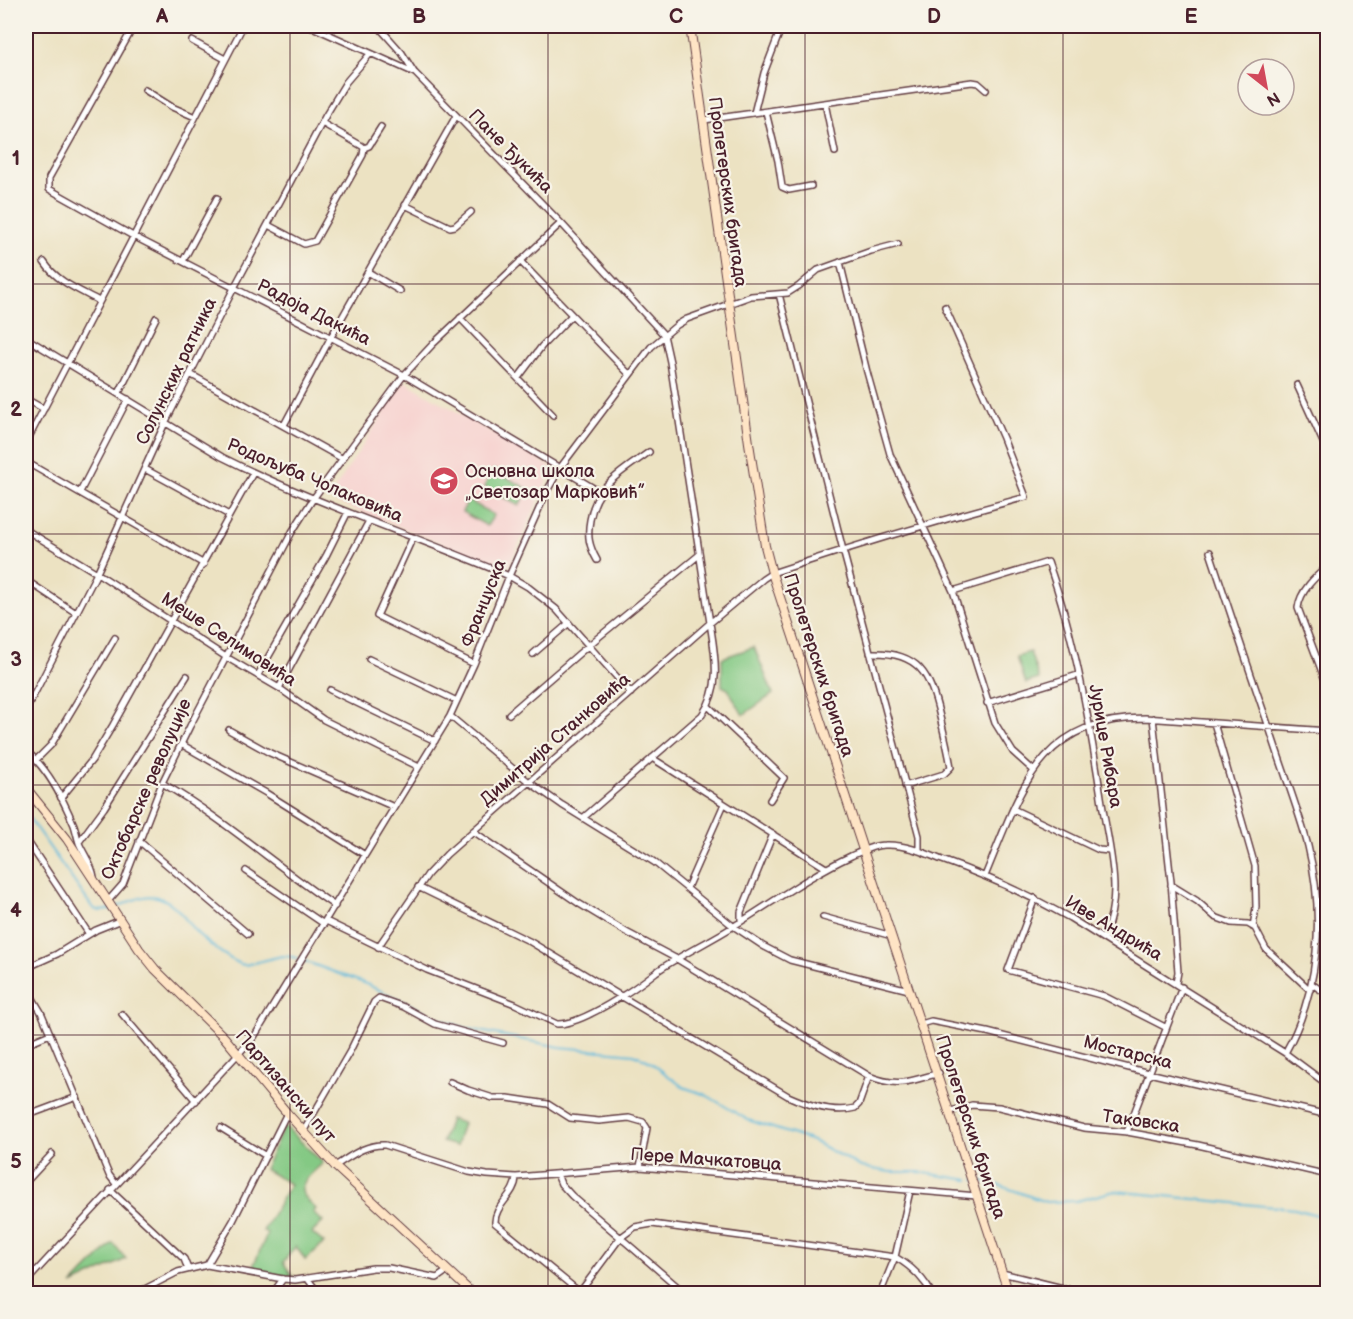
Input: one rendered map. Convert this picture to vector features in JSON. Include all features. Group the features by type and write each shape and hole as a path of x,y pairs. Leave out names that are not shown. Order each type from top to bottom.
{"street":[{"name":"Радоја Дакића","path":"134,26 49,178 49,189 133,236 404,375 600,492"},
{"path":"26,443 243,26"},
{"name":"Пане Ђукића","path":"310,26 415,73 561,223 664,335"},
{"path":"378,26 406,58 415,73"},
{"name":"Пролетерских бригада","path":"690,26 728,303 765,546 1009,1293"},
{"path":"754,114 764,73 782,26"},
{"path":"192,41 225,59"},
{"name":"Солунских ратника","path":"26,710 97,573 165,423 234,288 322,123 346,82 370,54"},
{"path":"397,66 406,58"},
{"path":"704,120 972,82 978,83 986,90"},
{"path":"145,90 172,107 195,117"},
{"path":"825,103 835,152"},
{"path":"766,112 782,187 789,190 811,186"},
{"path":"284,425 456,116"},
{"path":"322,123 364,148"},
{"path":"364,148 369,147 381,127"},
{"path":"268,225 304,244 315,242 363,155 364,148"},
{"path":"183,261 217,198"},
{"path":"405,205 450,227 455,226 471,212"},
{"path":"404,375 460,318 561,223"},
{"path":"898,244 818,270 799,286 779,294 843,550 919,836 919,851"},
{"path":"519,261 629,374"},
{"path":"44,262 49,271 59,279 99,301"},
{"path":"840,262 890,454 953,591 995,723 1012,752 1033,770"},
{"path":"368,272 400,291"},
{"name":"Француска","path":"238,1053 258,1031 450,716 539,508 560,468 629,374 664,335 687,319 728,303 759,294 779,294"},
{"path":"772,573 923,525 1026,497 1003,438 945,307"},
{"path":"518,378 542,346 572,315"},
{"path":"119,393 156,318"},
{"path":"460,318 553,414"},
{"path":"583,818 702,715 708,706 716,678 710,623 664,335"},
{"name":"Родољуба Чолаковића","path":"26,338 222,457 254,473 313,499 509,576 544,598 631,693"},
{"path":"190,374 342,459"},
{"name":"Октобарске револуције","path":"110,904 123,884 162,783 181,744 292,532 313,499 404,375"},
{"path":"1297,385 1328,453"},
{"path":"26,399 44,410"},
{"path":"80,492 128,399"},
{"path":"597,560 590,548 588,532 592,509 600,492 619,474 649,452"},
{"path":"26,462 204,564"},
{"path":"145,469 230,515"},
{"path":"61,798 98,751 254,473"},
{"path":"258,675 326,556 348,512"},
{"path":"279,688 369,521"},
{"name":"Меше Селимовића","path":"26,530 279,688 340,729 419,767"},
{"path":"413,537 376,616 474,664"},
{"path":"1210,552 1303,830 1312,867 1318,927 1311,987 1285,1053"},
{"path":"509,714 699,555"},
{"name":"Јурице Рибара","path":"953,591 1048,561 1062,606 1090,726 1109,851 1114,888 1113,908 1104,938"},
{"path":"1328,566 1305,591 1298,604 1328,688"},
{"name":"Димитрија Станковића","path":"378,947 428,874 472,831 710,623 772,573"},
{"path":"26,580 76,613"},
{"path":"533,654 569,623"},
{"path":"36,760 51,745 115,638"},
{"path":"870,653 888,653 911,660 925,673 934,693 951,767 944,774 905,786"},
{"path":"369,659 457,701"},
{"path":"987,703 1078,675"},
{"path":"79,842 104,808 187,676"},
{"path":"330,690 435,741"},
{"path":"708,706 784,778 770,800"},
{"path":"450,716 530,782 654,862 733,926 763,946 789,960 909,990"},
{"path":"986,876 1021,789 1033,770 1053,748 1074,733 1090,726 1114,719 1153,718 1328,731"},
{"path":"1127,1132 1179,985 1153,718"},
{"path":"1214,723 1255,867 1256,912 1253,927"},
{"path":"229,730 270,753 394,807"},
{"path":"181,744 266,793 365,855"},
{"name":"Партизански пут","path":"26,751 36,760 61,798 92,867 95,882"},
{"path":"652,758 826,868"},
{"path":"162,783 216,817 276,861 292,877 335,906"},
{"name":"Партизански пут","path":"26,788 61,831 155,969 238,1053 303,1132 335,1166 473,1293"},
{"path":"687,888 724,804"},
{"path":"1013,809 1109,851"},
{"path":"472,831 578,903 677,959 869,1076 894,1084 939,1073"},
{"path":"741,921 741,912 773,834"},
{"path":"26,839 89,934"},
{"path":"138,841 248,934"},
{"name":"Иве Андрића","path":"378,947 426,970 515,1004 557,1024 568,1023 634,989 677,959 826,868 864,850 885,845 919,851 986,876 1035,898 1179,985 1285,1053 1328,1085"},
{"path":"246,871 325,922 378,947"},
{"path":"1171,885 1197,900 1215,917 1253,927 1266,949 1311,987 1328,995"},
{"path":"418,887 529,941 804,1104 832,1109 855,1108 859,1104 869,1076"},
{"path":"1035,898 1008,970 1104,996 1166,1027"},
{"path":"823,917 892,936"},
{"path":"26,968 57,954 89,934 120,919"},
{"path":"26,987 41,1012 110,1175 116,1184"},
{"path":"303,1132 350,1051 374,1002 379,998 404,1007 435,1024 503,1043"},
{"path":"122,1014 196,1101"},
{"name":"Мостарска","path":"921,1024 931,1021 987,1032 1328,1115"},
{"path":"26,1044 50,1034"},
{"path":"26,1282 238,1053"},
{"path":"450,1082 493,1098 548,1104 570,1118 639,1120 647,1128 640,1167"},
{"path":"26,1116 77,1097"},
{"name":"Таковска","path":"951,1111 972,1105 999,1107 1084,1128 1127,1132 1198,1145 1328,1175"},
{"path":"207,1265 233,1221 287,1113"},
{"path":"221,1128 266,1155"},
{"name":"Пере Мачкатовца","path":"335,1166 366,1147 385,1145 468,1172 516,1177 640,1167 910,1191 977,1194"},
{"path":"26,1182 52,1154"},
{"path":"557,1174 564,1189 686,1293"},
{"path":"516,1177 513,1190 496,1214 495,1223 581,1293 620,1238 635,1227 652,1224 895,1257 908,1264 932,1293"},
{"path":"110,1190 184,1259 188,1269"},
{"path":"880,1293 895,1257 910,1191"},
{"path":"135,1293 173,1274 207,1265 283,1279 373,1268 389,1268 437,1278 447,1271"},
{"path":"1002,1273 1087,1293"},
{"path":"306,1278 319,1293"},
{"path":"274,1293 283,1279"},
{"path":"26,1287 32,1293"}],"shaded area":[{"name":"Основна школа „Светозар Марковић”","path":"404,381 553,468 507,567 335,502 331,498"}],"green space":[{"path":"493,470 528,489 519,506 484,487"},
{"path":"468,500 494,515 487,526 462,512"},
{"path":"754,647 773,694 743,715 728,689 722,686 722,658"},
{"path":"1030,652 1039,679 1026,683 1017,656"},
{"path":"450,1119 463,1123 456,1146 442,1142"},
{"path":"286,1127 323,1163 308,1177 302,1190 305,1198 316,1209 313,1212 323,1222 312,1233 324,1243 305,1260 296,1246 283,1262 293,1277 252,1269 267,1234 263,1231 290,1184 264,1169"},
{"path":"113,1243 126,1259 72,1285"}],"waterway":[{"path":"26,814 92,907 98,910 113,908 149,896 164,899 175,907 198,934 240,964 245,965 282,956 293,957 364,983 440,1019 465,1028 560,1047 634,1054 649,1061 683,1087 706,1095 748,1120 813,1141 861,1167 890,1172 918,1172 969,1180"},
{"path":"975,1180 993,1183 1046,1202 1076,1201 1115,1191 1295,1209 1328,1218"}],"place":[{"name":"Основна школа „Светозар Марковић”","path":"444,481"}]}
